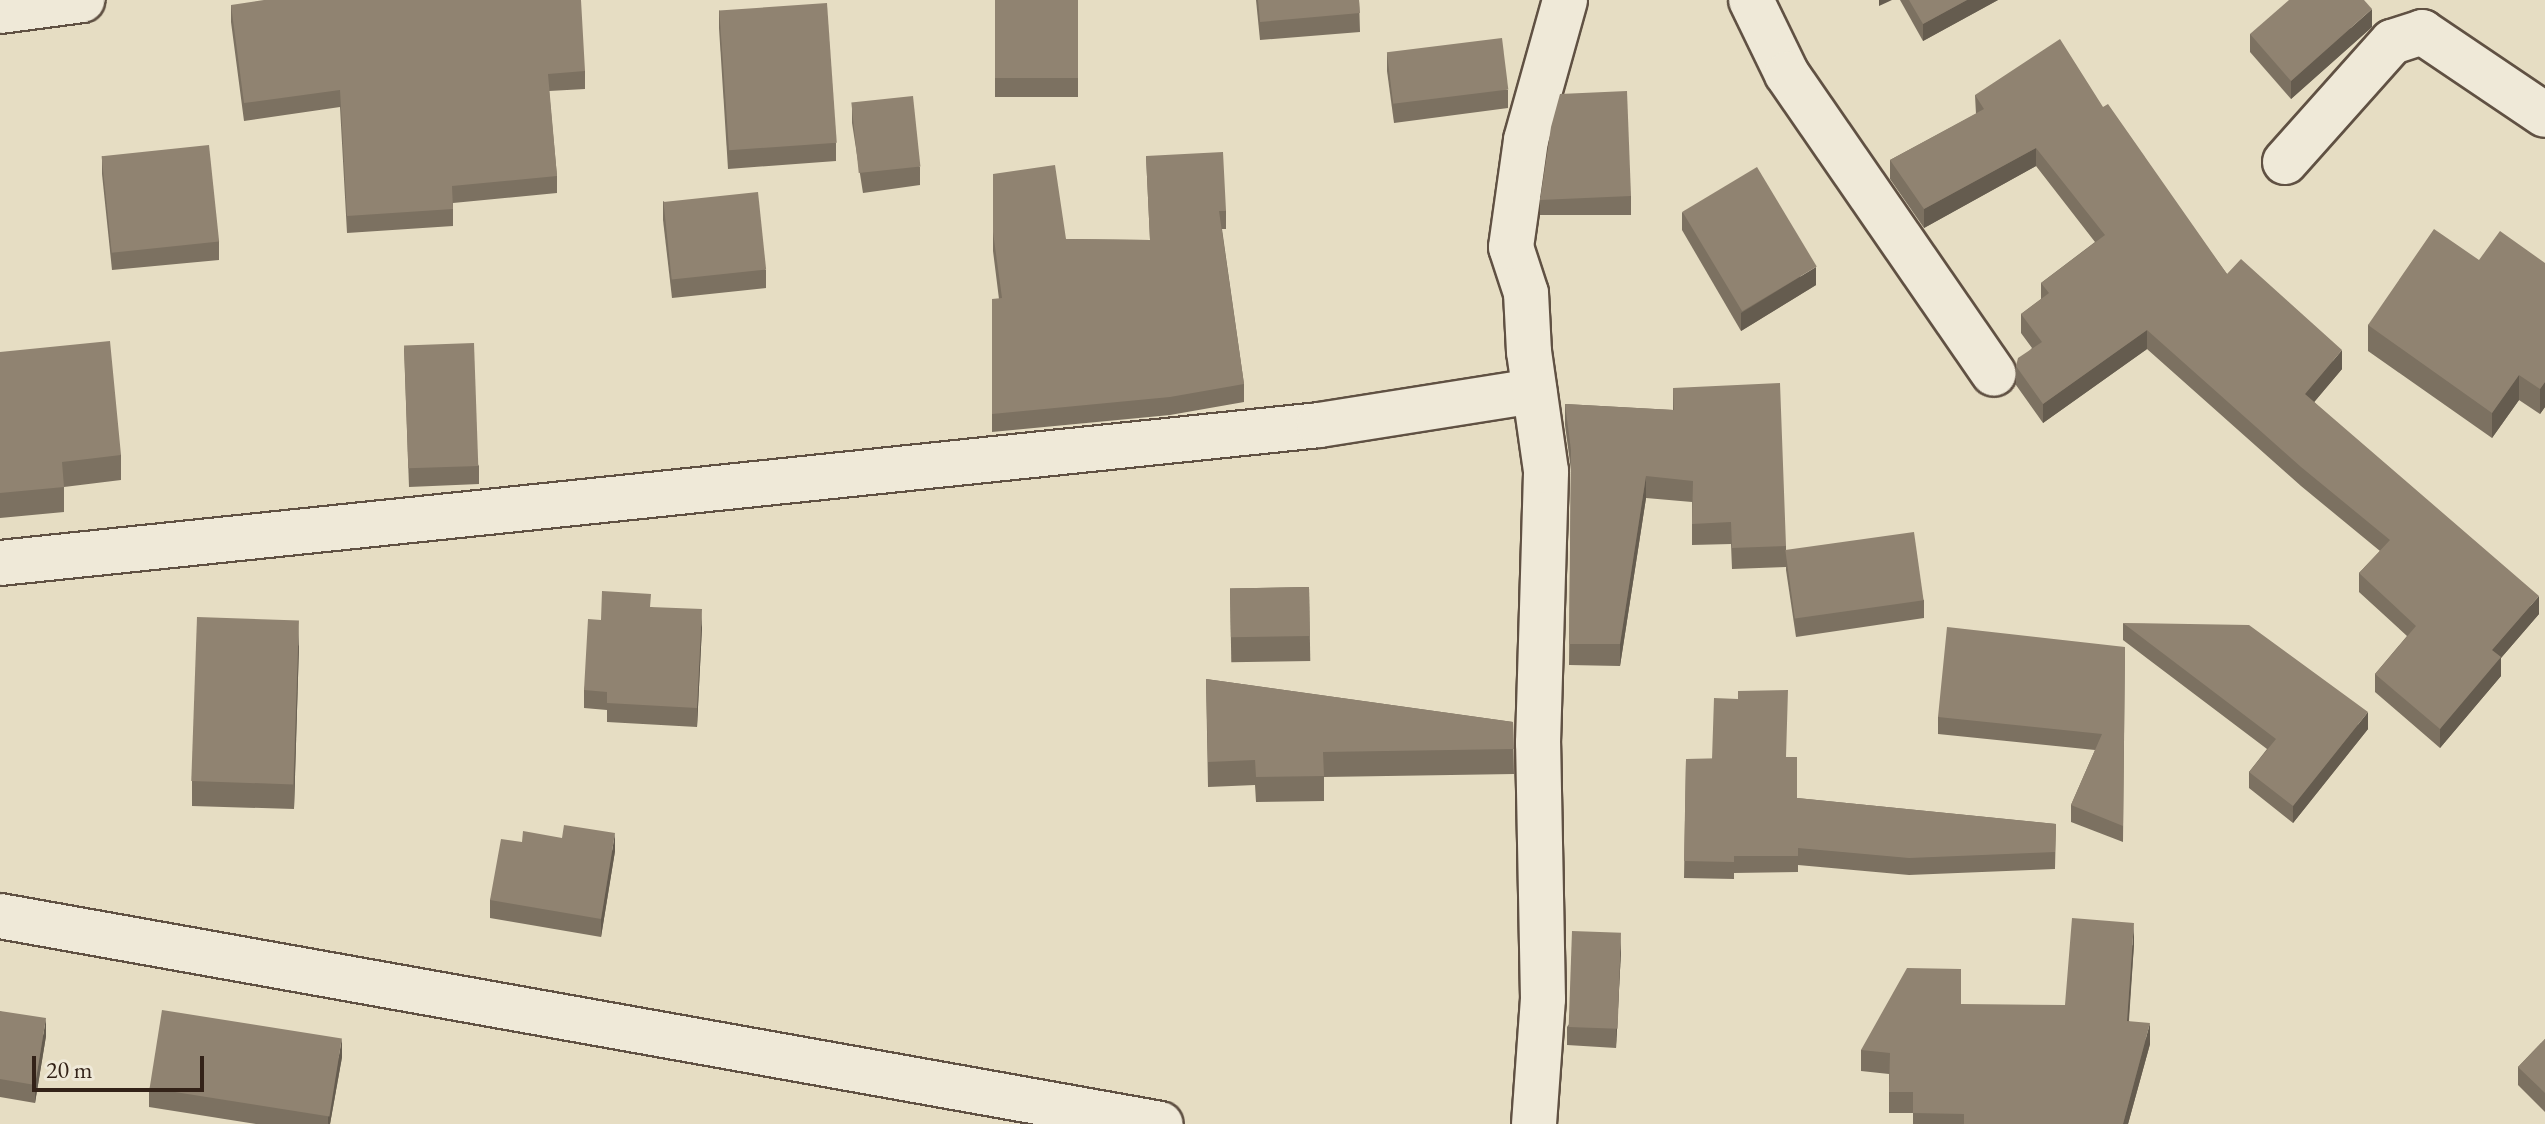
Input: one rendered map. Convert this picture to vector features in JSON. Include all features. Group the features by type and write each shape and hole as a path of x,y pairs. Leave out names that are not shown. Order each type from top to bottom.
{"street":[{"path":"0,11 82,0"},
{"path":"1534,1124 1543,999 1538,743 1546,471 1534,391 1526,293 1511,247 1526,140 1565,0"},
{"path":"1751,0 1787,74 1994,374"},
{"path":"2285,162 2392,42 2422,32 2545,115"},
{"path":"0,563 1319,425 1534,391"},
{"path":"0,916 1161,1124"}],"building":[{"path":"264,0 581,0 585,71 548,74 557,176 452,186 453,209 347,216 340,90 244,103 231,5"},
{"path":"995,0 1078,0 1078,78 995,78"},
{"path":"1258,0 1359,0 1360,13 1260,22"},
{"path":"1909,0 1967,0 1923,24"},
{"path":"2289,0 2364,0 2372,9 2291,81 2250,34"},
{"path":"827,3 837,143 729,150 719,11"},
{"path":"1502,38 1508,90 1393,104 1387,52"},
{"path":"2060,39 2103,107 2108,104 2227,274 2241,259 2342,350 2305,394 2539,596 2492,650 2501,657 2440,729 2375,674 2416,626 2359,573 2390,540 2301,467 2147,330 2043,404 2016,366 2018,358 2042,342 2021,314 2049,293 2041,283 2105,235 2036,148 1924,209 1890,160 1984,109 1975,95"},
{"path":"1627,91 1631,196 1540,200 1551,127 1560,94"},
{"path":"913,96 920,167 859,173 851,102"},
{"path":"209,145 219,241 112,253 102,156"},
{"path":"1223,152 1226,211 1219,211 1244,384 1170,397 992,414 992,299 1002,298 993,232 993,174 1055,165 1066,239 1150,240 1146,156"},
{"path":"1757,167 1817,266 1742,311 1682,212"},
{"path":"758,192 766,270 672,280 664,202"},
{"path":"2434,229 2479,260 2500,231 2545,263 2545,382 2540,389 2519,375 2492,413 2368,325"},
{"path":"110,341 121,455 62,462 64,487 0,493 0,352"},
{"path":"474,343 478,466 408,468 404,345"},
{"path":"1780,383 1786,546 1732,548 1731,522 1692,524 1693,481 1646,476 1620,644 1569,644 1571,450 1565,404 1674,410 1673,388"},
{"path":"1914,532 1924,600 1795,618 1785,550"},
{"path":"1309,587 1310,636 1231,637 1230,588"},
{"path":"602,591 651,594 650,607 702,609 697,708 607,703 607,692 584,690 588,619 601,620"},
{"path":"197,617 299,621 293,784 191,781"},
{"path":"2123,623 2249,625 2368,712 2293,806 2249,772 2276,739"},
{"path":"1947,627 2125,647 2123,826 2071,805 2102,734 1938,717"},
{"path":"1206,679 1513,722 1514,749 1323,752 1324,776 1256,777 1255,760 1208,762"},
{"path":"1788,690 1786,757 1797,757 1797,798 2056,824 2055,852 1909,858 1798,848 1798,856 1734,856 1734,862 1684,861 1686,759 1712,759 1714,698 1738,699 1738,691"},
{"path":"564,825 615,833 601,919 490,900 501,839 522,842 523,831 562,838"},
{"path":"2072,918 2134,923 2127,1021 2150,1023 2123,1124 1964,1124 1964,1114 1913,1113 1913,1092 1889,1092 1890,1053 1861,1050 1907,968 1961,969 1961,1004 2065,1005"},
{"path":"1572,931 1621,933 1618,1029 1569,1027"},
{"path":"162,1010 342,1038 329,1116 150,1088"},
{"path":"0,1011 46,1018 35,1085 0,1079"},
{"path":"2545,1039 2545,1093 2518,1067"}]}
